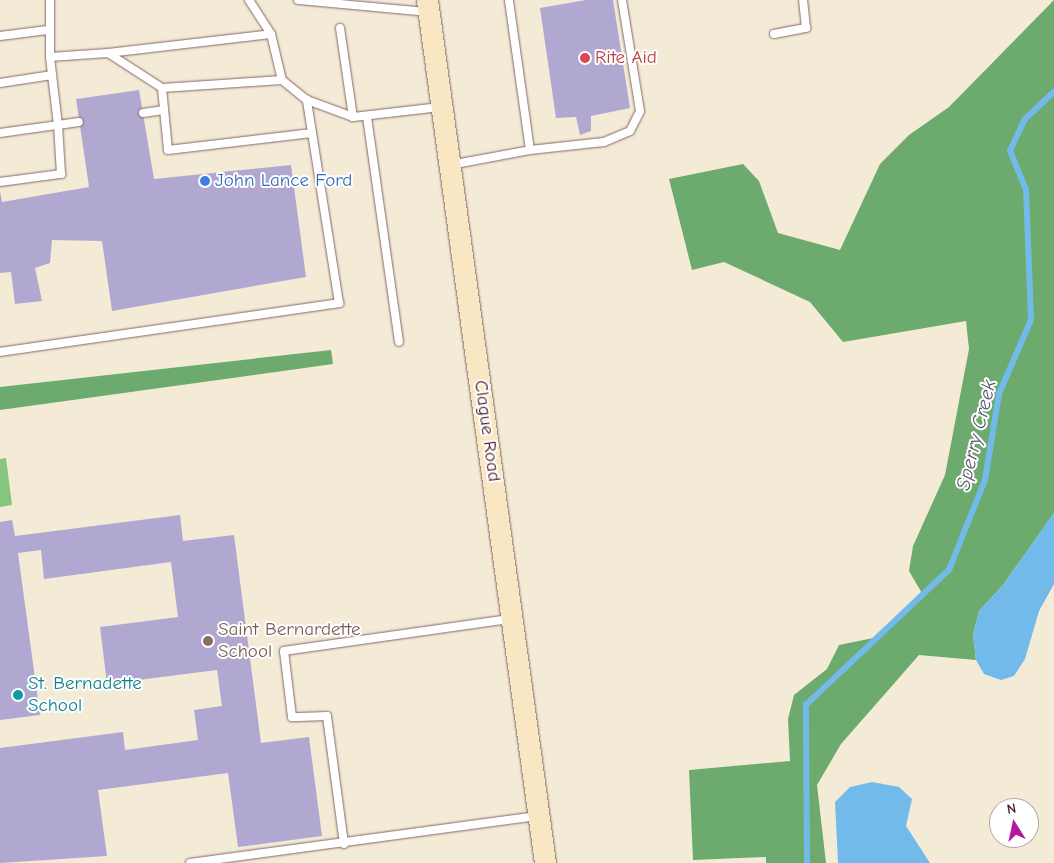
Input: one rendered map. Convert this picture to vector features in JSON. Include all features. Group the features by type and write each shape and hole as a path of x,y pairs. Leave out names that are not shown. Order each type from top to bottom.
{"main road":[{"name":"Clague Road","path":"428,6 514,618 545,863"}],"lane":[{"path":"0,182 61,174 48,30 50,0"},
{"path":"249,0 271,34 282,80 307,100 353,117 367,117 442,106"},
{"path":"298,0 428,6"},
{"path":"509,0 530,150"},
{"path":"450,164 530,150 604,142 630,131 640,111 622,0"},
{"path":"774,34 806,28 803,0"},
{"path":"340,28 353,117"},
{"path":"0,36 48,30"},
{"path":"50,56 108,53 271,34"},
{"path":"108,53 162,88 282,80"},
{"path":"0,83 52,75"},
{"path":"162,88 168,150 312,133"},
{"path":"0,352 339,303 307,100"},
{"path":"143,113 164,110"},
{"path":"367,117 399,342"},
{"path":"0,133 80,122"},
{"path":"344,844 327,716 292,716 284,651 514,618"},
{"path":"190,863 344,844 540,816"}],"green space":[{"path":"1054,0 1054,513 1003,585 979,611 973,635 976,660 919,655 841,744 817,785 826,863 766,863 766,857 693,860 689,770 790,761 788,719 794,695 827,669 839,645 878,637 923,595 909,571 913,546 945,475 969,349 966,321 843,342 810,302 724,262 692,270 669,179 743,164 759,181 778,233 840,250 880,164 909,135 949,107"},
{"path":"331,350 333,364 0,410 0,387"},
{"path":"6,458 12,505 0,507 0,459"}],"water":[{"path":"1054,513 1054,584 1039,611 1025,659 1014,676 1001,680 984,674 976,660 973,635 979,611 1003,585"},
{"path":"872,782 899,787 912,799 906,826 930,863 838,863 835,802 850,787"}],"building":[{"name":"Rite Aid","path":"586,0 613,0 630,108 591,116 591,131 580,135 576,117 556,118 540,8"},
{"path":"139,90 154,179 291,165 306,277 112,311 102,241 52,240 50,263 35,268 42,301 15,304 11,272 0,273 0,191 2,202 89,187 76,99"},
{"name":"St. Bernadette School","path":"180,515 183,541 234,535 261,743 309,737 322,836 238,847 228,773 98,790 107,856 0,863 0,748 123,732 125,750 198,740 194,710 222,706 217,670 107,684 100,627 178,617 171,562 44,579 41,550 18,553 40,715 0,720 0,522 12,520 15,536"}],"waterway":[{"name":"Sperry Creek","path":"807,863 806,705 949,570 985,480 999,394 1031,320 1026,190 1010,151 1025,119 1054,92"}],"place":[{"name":"Rite Aid","path":"585,58"},
{"name":"John Lance Ford","path":"205,181"},
{"name":"Saint Bernardette School","path":"208,641"},
{"name":"St. Bernadette School","path":"18,695"}]}
